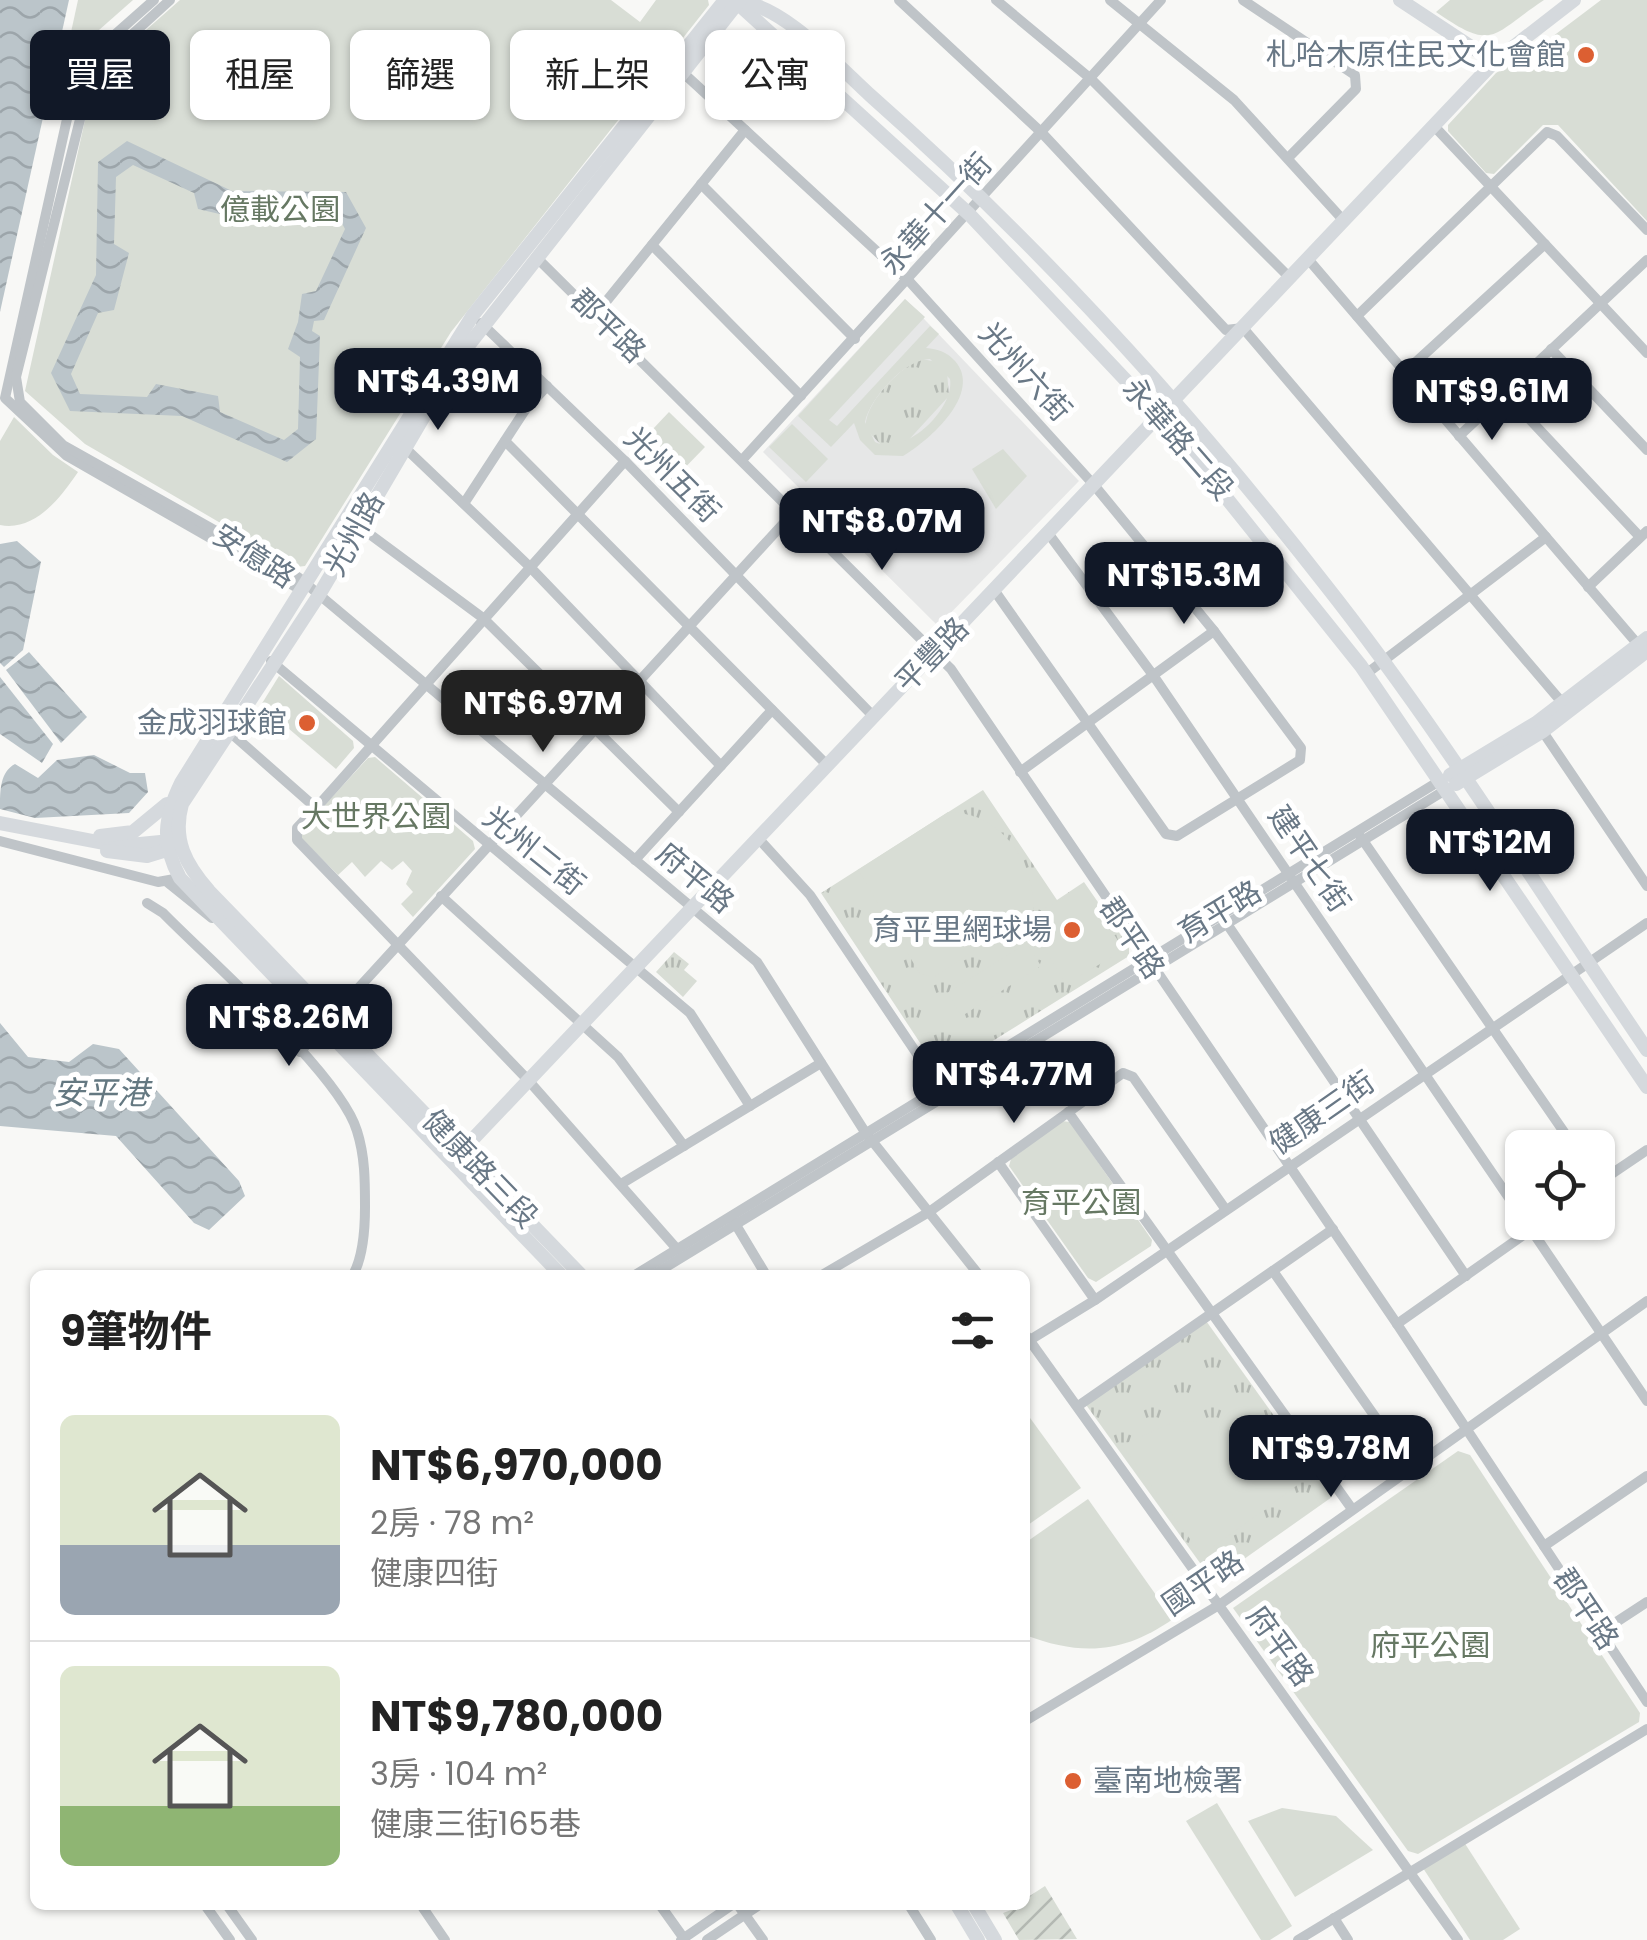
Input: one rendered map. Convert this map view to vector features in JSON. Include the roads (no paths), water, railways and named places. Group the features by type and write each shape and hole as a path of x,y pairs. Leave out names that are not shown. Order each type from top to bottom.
{"street":[{"name":"安億路","path":"154,0 92,54 77,74 5,398 67,456 294,586 305,586"},
{"name":"安億路","path":"170,0 92,71 16,377 16,392 20,402 63,445 298,578 305,586"},
{"path":"899,0 1042,134 1226,330 1242,328 1565,707"},
{"path":"996,0 1091,78 1290,278"},
{"path":"1110,0 1234,100 1344,221"},
{"name":"永華十一街","path":"744,459 1161,0"},
{"path":"1242,0 1354,75 1356,89 1288,158"},
{"path":"1400,0 1494,62 1574,0"},
{"name":"光州路","path":"685,60 734,1"},
{"name":"永華路二段","path":"734,1 756,2 795,30 983,200 1174,400 1325,584 1382,662 1647,1050"},
{"name":"永華路二段","path":"734,1 969,214 1160,416 1366,674 1647,1087"},
{"name":"平豐路","path":"458,1155 1494,62"},
{"name":"光州六街","path":"685,75 909,281 1094,485 1214,631 1301,748 1300,760 1238,799"},
{"name":"光州路","path":"171,844 182,804 262,654 305,586 351,522 478,320 637,120"},
{"path":"1434,126 1647,353"},
{"path":"596,314 745,130"},
{"path":"1357,316 1547,132 1558,136 1647,230"},
{"path":"701,184 855,338"},
{"path":"1405,372 1544,244"},
{"path":"652,245 801,396"},
{"name":"郡平路","path":"532,252 935,652 1333,1229 1647,1702"},
{"path":"1308,259 1644,647"},
{"path":"1460,436 1647,260"},
{"name":"光州五街","path":"478,320 625,461 874,716"},
{"path":"1552,350 1647,450"},
{"path":"465,502 547,386"},
{"path":"1505,393 1643,534 1588,586"},
{"path":"505,441 828,765"},
{"path":"400,443 530,566 721,766"},
{"path":"625,461 368,746 298,828 297,840 528,1080 677,1249"},
{"path":"300,1052 793,513"},
{"name":"光州路","path":"171,844 165,820 181,784 276,664 319,595 351,522"},
{"path":"351,522 483,618 679,812"},
{"name":"建平七街","path":"1048,533 1153,675 1505,1191"},
{"path":"1366,674 1546,537"},
{"name":"府平路","path":"305,586 757,962 868,1136 974,1270"},
{"path":"994,590 1166,834 1177,836 1238,799"},
{"path":"1020,772 1214,631"},
{"name":"育平路","path":"660,1270 868,1136 1152,968 1223,918 1540,727 1644,647"},
{"name":"光州二街","path":"262,654 690,1013 750,1106"},
{"path":"635,860 772,710"},
{"path":"1540,727 1647,886"},
{"path":"225,728 316,808"},
{"path":"54,834 114,837 133,832 151,821 181,784"},
{"path":"0,823 119,846 171,844"},
{"path":"1359,835 1563,1130"},
{"path":"758,838 810,895 942,1091"},
{"path":"0,841 52,858 173,879"},
{"name":"健康路三段","path":"171,844 173,879 328,1021"},
{"name":"健康路三段","path":"171,844 209,892 328,1021 576,1270"},
{"path":"442,896 618,1057 684,1146"},
{"path":"146,903 163,913 334,1087 356,1128 365,1164 365,1216 355,1270"},
{"path":"1223,918 1466,1276"},
{"name":"育平路","path":"942,1091 1146,957 1223,918"},
{"name":"健康三街","path":"1030,1337 1095,1300 1647,922"},
{"path":"620,1184 821,1063"},
{"path":"830,1270 928,1212 1123,1073 1134,1077 1226,1210"},
{"path":"1068,1112 1352,1509"},
{"path":"1615,1171 1647,1150"},
{"name":"健康路三段","path":"458,1155 557,1270"},
{"path":"998,1162 1095,1300"},
{"path":"733,1220 763,1270"},
{"name":"育平路","path":"644,1270 733,1220"},
{"path":"1078,1406 1333,1229"},
{"path":"1397,1324 1466,1276 1507,1240"},
{"name":"建平七街","path":"1538,1240 1647,1401"},
{"path":"1273,1271 1411,1468"},
{"name":"國平路","path":"1030,1714 1220,1605 1647,1301"},
{"name":"府平路","path":"1030,1343 1458,1940"},
{"path":"1544,1546 1647,1476"},
{"path":"1602,1632 1647,1602"},
{"path":"1298,1940 1647,1729"},
{"path":"209,1910 230,1940"},
{"path":"231,1910 252,1940"},
{"path":"425,1910 446,1940"},
{"path":"663,1910 683,1939 734,1910"},
{"path":"707,1940 736,1910"},
{"path":"740,1910 763,1940"},
{"path":"912,1910 931,1940"},
{"path":"960,1910 978,1940"},
{"path":"977,1910 996,1940"},
{"path":"1334,1918 1348,1940"}],"water":[{"path":"0,0 69,0 62,30 30,30 30,120 42,120 0,312"},
{"path":"127,141 232,191 346,192 366,228 324,320 314,321 312,331 320,336 316,439 287,462 182,416 70,411 51,373 96,275 98,162","holes":["133,165 194,193 198,209 254,222 267,209 335,210 345,229 316,291 302,294 298,322 288,349 300,357 298,429 284,440 220,412 218,396 156,384 147,397 80,394 71,374 98,313 114,310 129,253 114,244 116,177"]},
{"path":"17,541 41,562 23,650 4,667 0,663 0,544"},
{"path":"29,652 87,717 61,743 6,670"},
{"path":"0,677 53,744 42,763 0,734"},
{"path":"94,755 130,773 145,773 148,792 129,813 35,818 0,809 4,777 15,764 38,778 57,760"},
{"name":"安平港","path":"0,1023 28,1057 69,1062 93,1044 119,1049 239,1181 245,1196 209,1230 194,1223 116,1136 0,1126"}],"place":[{"name":"札哈木原住民文化會館","path":"1586,55"},
{"name":"金成羽球館","path":"307,723"},
{"name":"育平里網球場","path":"1072,930"},
{"name":"臺南地檢署","path":"1073,1781"}],"park label":[{"name":"億載公園","path":"280,210"},
{"name":"大世界公園","path":"376,817"},
{"name":"育平公園","path":"1081,1203"},
{"name":"府平公園","path":"1430,1646"}]}
